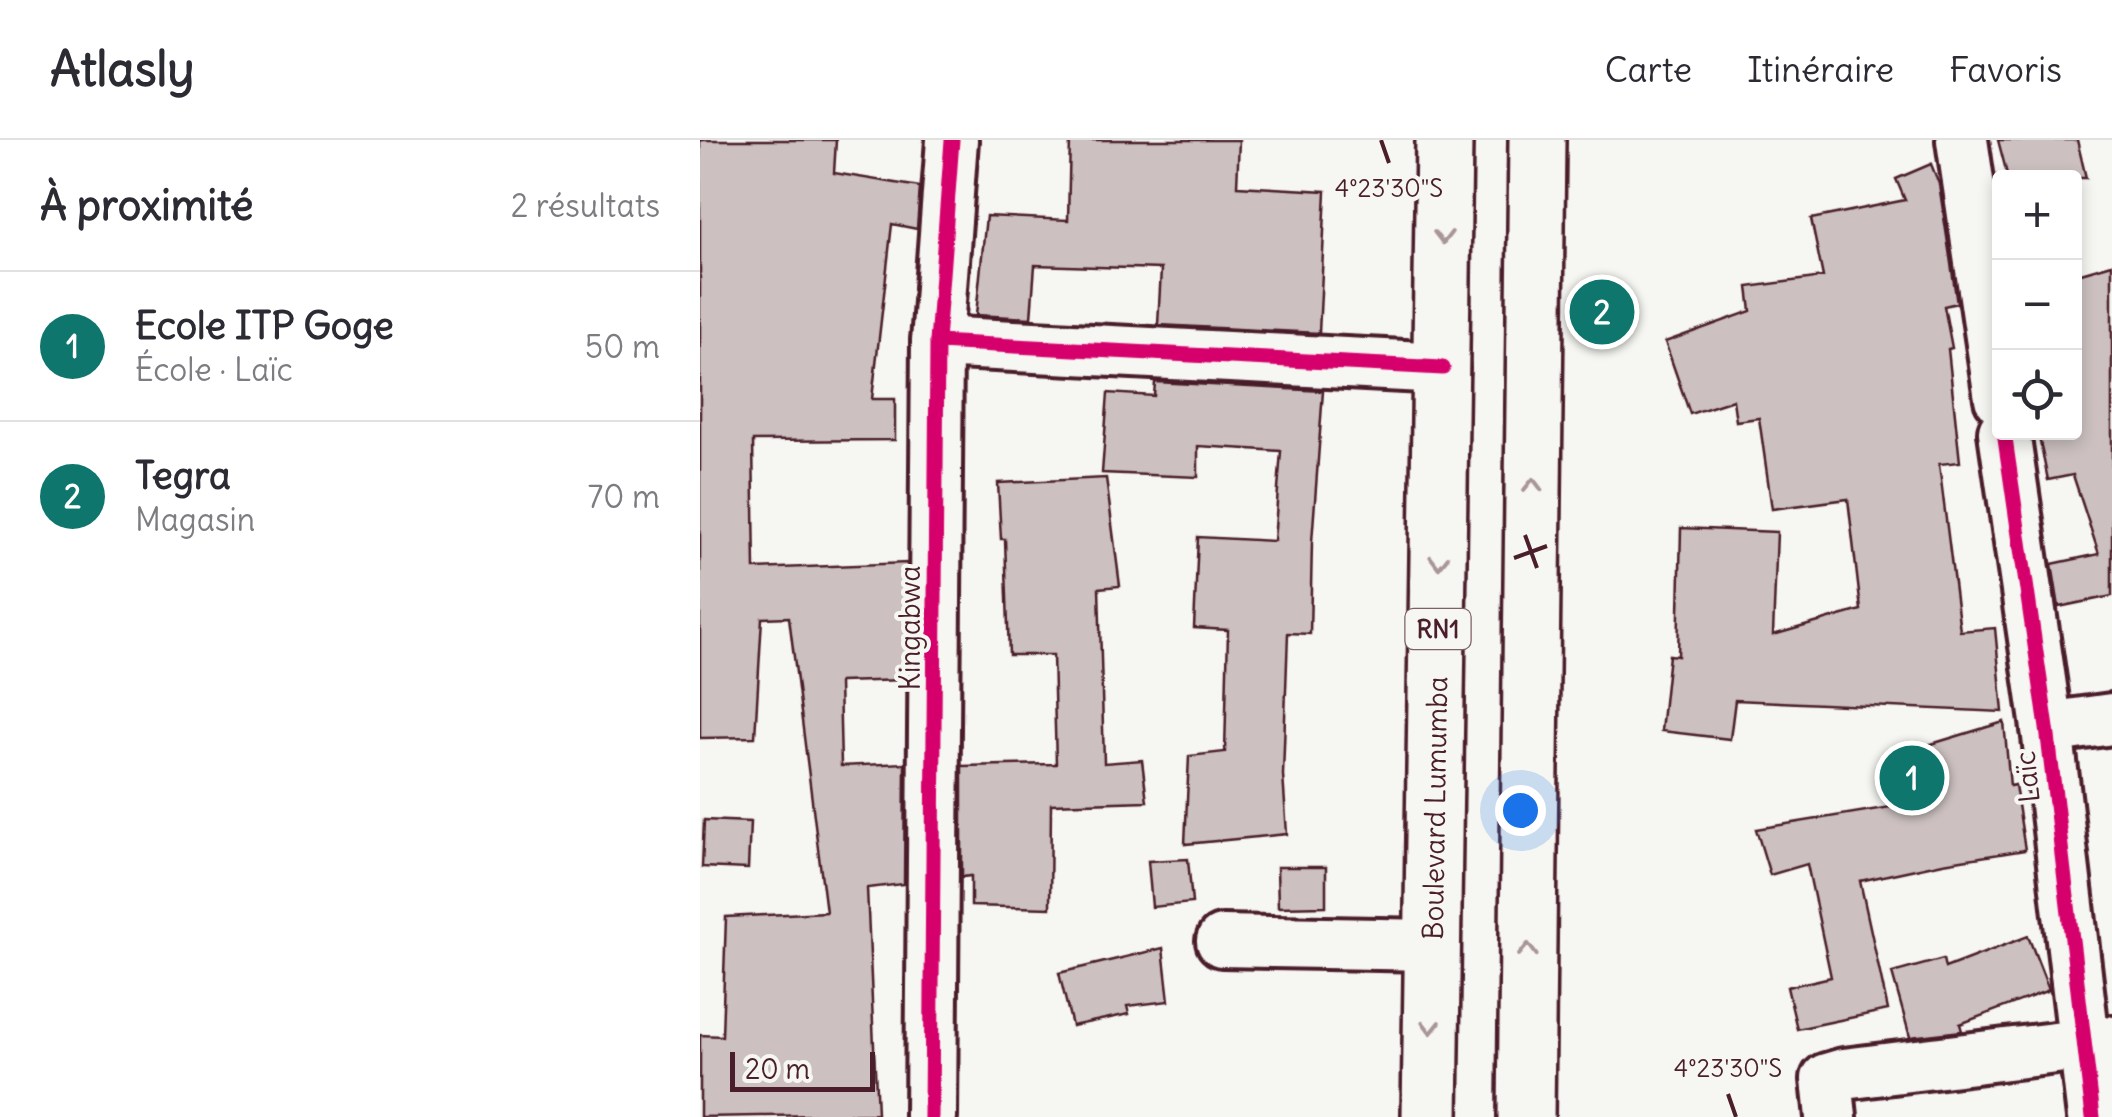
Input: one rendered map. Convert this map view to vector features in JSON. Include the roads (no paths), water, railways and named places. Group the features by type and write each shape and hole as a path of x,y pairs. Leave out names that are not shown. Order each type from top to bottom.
{"highway":[{"name":"Boulevard Lumumba","path":"1430,1117 1444,140"},
{"path":"1526,1117 1537,140"}],"street":[{"name":"Kingabwa","path":"931,1117 938,342 952,140"},
{"path":"1962,140 1993,350"},
{"path":"938,342 1443,368"},
{"name":"Laïc","path":"2005,440 2097,1043 2092,1117"},
{"name":"Laïc","path":"2047,728 2112,719"},
{"path":"1222,941 1432,945"},
{"path":"1831,1117 1827,1079 1844,1074 2097,1043"}],"place":[{"name":"Tegra","path":"1602,312"},
{"name":"Ecole ITP Goge","path":"1912,778"}]}
